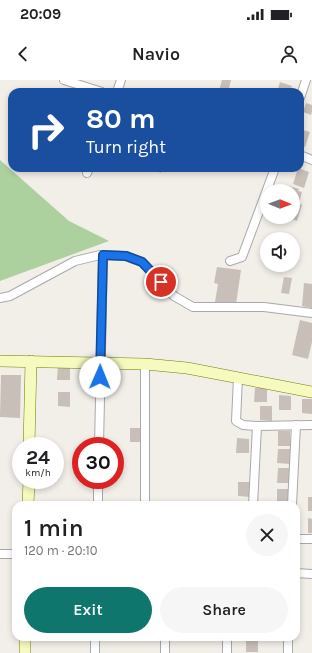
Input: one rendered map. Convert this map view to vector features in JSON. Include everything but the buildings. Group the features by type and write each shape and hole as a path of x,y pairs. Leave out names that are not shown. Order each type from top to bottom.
{"street":[{"path":"64,80 89,88"},
{"path":"230,261 242,257 274,172"},
{"path":"99,437 103,255"},
{"path":"0,298 10,296 75,260 103,255 126,256 142,262 174,296 193,307 264,307 312,313"},
{"path":"0,361 145,364 188,368 312,392"},
{"path":"29,437 31,362"},
{"path":"145,364 145,501"},
{"path":"238,378 236,421 243,424 257,426 312,425"},
{"path":"292,501 296,425"},
{"path":"253,501 257,426"},
{"path":"28,489 28,501"},
{"path":"98,489 98,501"},
{"path":"300,539 312,539"},
{"path":"0,554 12,554"},
{"path":"300,574 312,574"},
{"path":"25,641 25,653"},
{"path":"95,653 96,641"},
{"path":"165,641 165,653"},
{"path":"226,653 227,641"},
{"path":"288,641 288,653"}],"green space":[{"path":"0,160 8,167 8,172 14,172 69,221 109,241 0,281"}],"route":[{"path":"100,377 103,255 126,256 142,262 161,282"}]}
